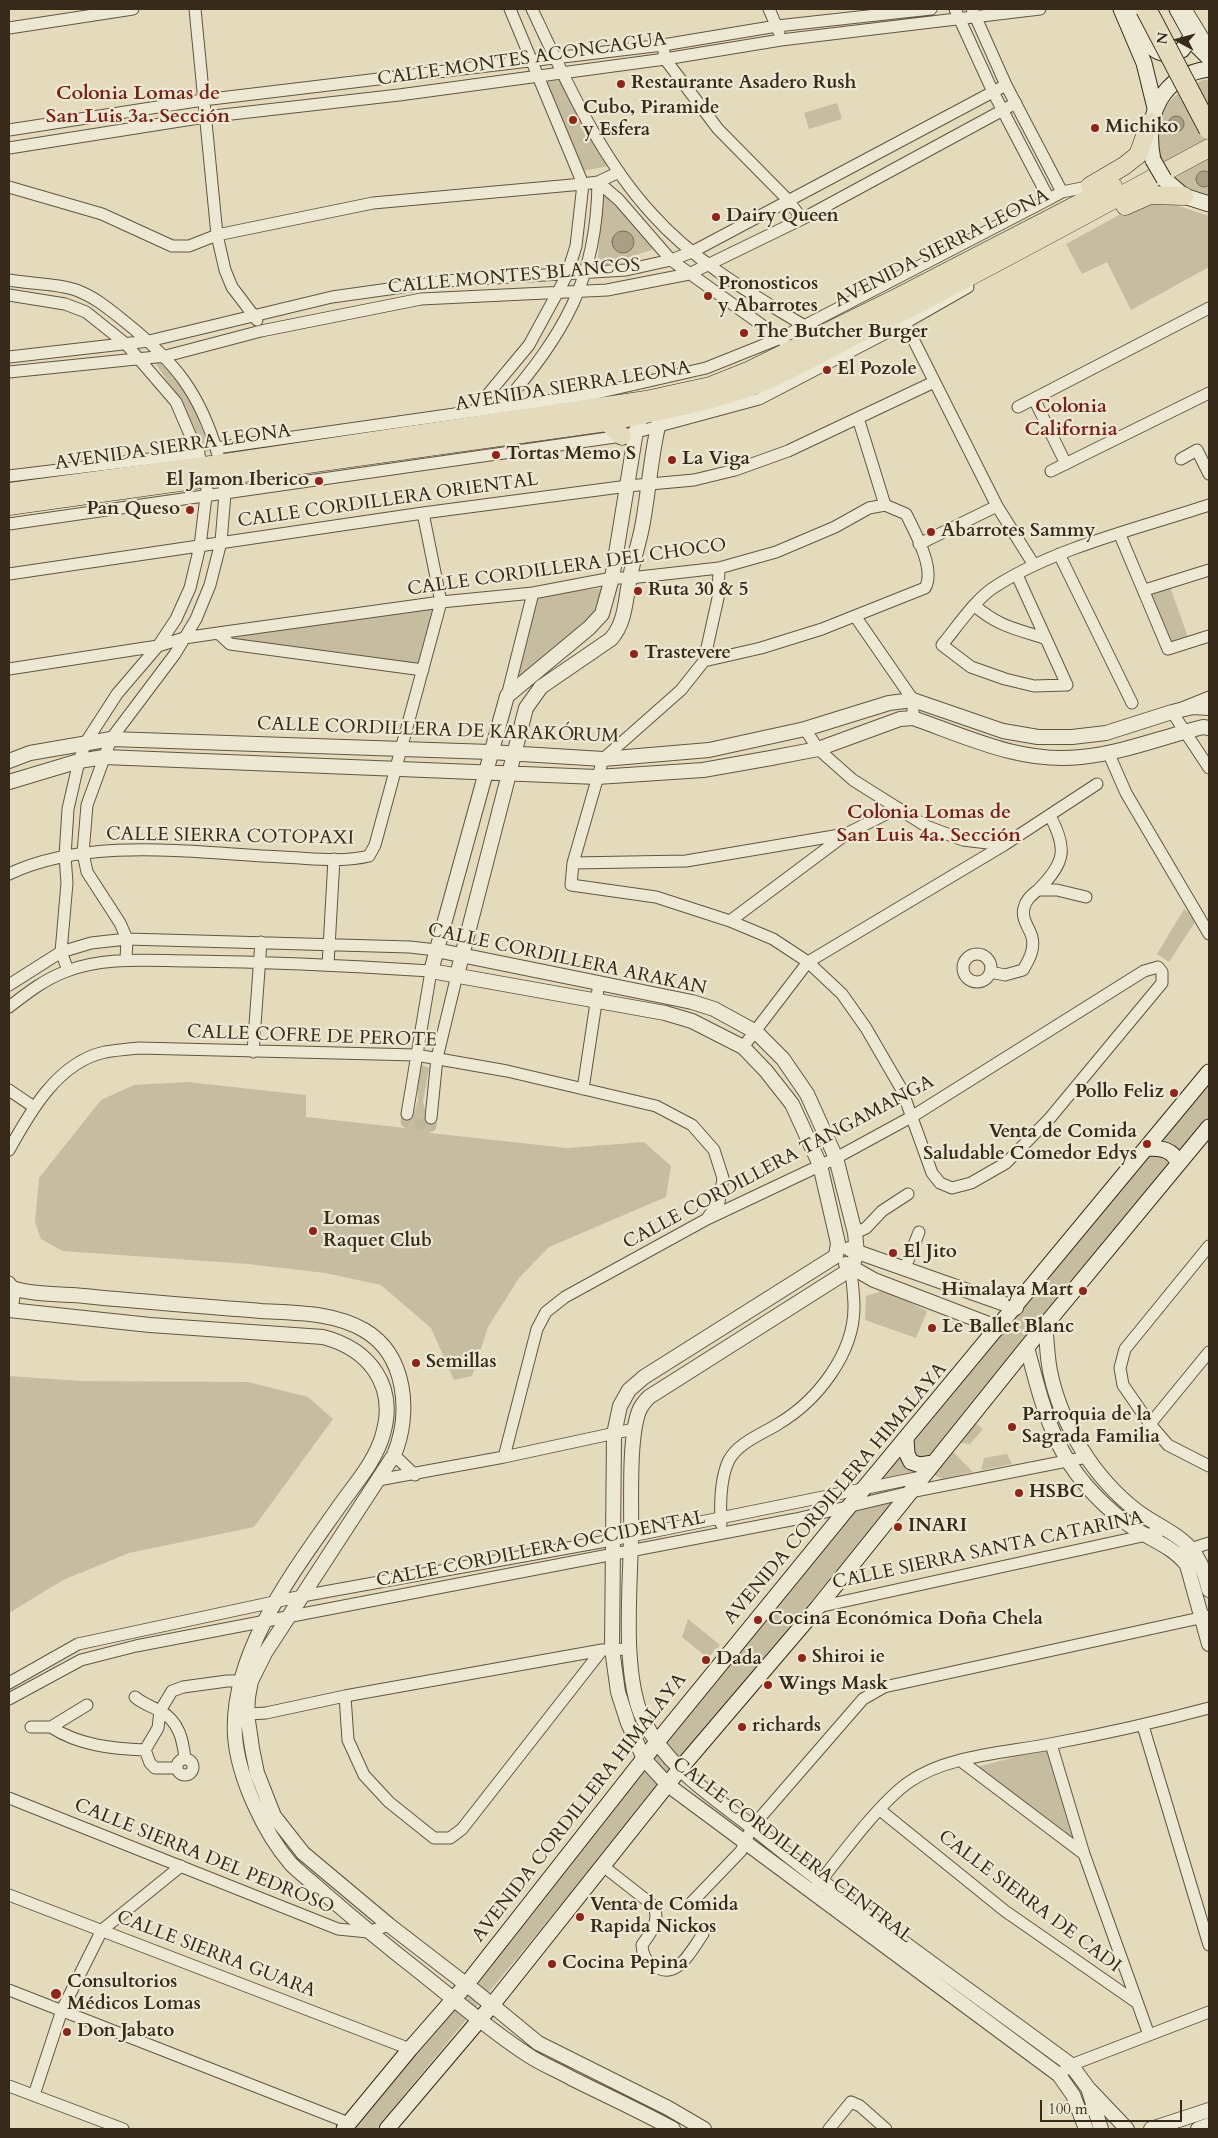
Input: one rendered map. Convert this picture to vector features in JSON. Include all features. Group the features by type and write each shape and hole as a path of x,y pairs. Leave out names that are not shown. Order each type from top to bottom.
{"highway":[{"path":"1146,9 1209,129"},
{"path":"1159,9 1209,104"},
{"path":"901,311 920,276 1124,166 1138,155 1153,115"},
{"name":"AVENIDA SIERRA LEONA","path":"212,464 637,420 710,386 750,370 796,338 901,311 1209,136"},
{"name":"AVENIDA SIERRA LEONA","path":"663,409 748,387 790,369 1009,256 1209,148"},
{"path":"1009,256 1032,255 1139,198 1156,194 1184,196"},
{"path":"748,387 757,376 783,362 796,338 820,341 843,336 852,337"},
{"path":"607,422 637,420"},
{"name":"AVENIDA SIERRA LEONA","path":"9,506 78,490 212,464 637,420"},
{"name":"AVENIDA SIERRA LEONA","path":"9,492 78,490"}],"main road":[{"path":"1121,9 1144,63 1153,115 1149,141 1153,160 1164,179 1184,196 1209,204"},
{"path":"1131,9 1151,48 1156,52 1174,54 1182,50 1192,36"},
{"path":"1177,9 1192,36 1209,58"},
{"path":"1153,115 1166,91 1181,78 1199,70 1209,69"},
{"name":"AVENIDA CORDILLERA HIMALAYA","path":"347,2126 410,2048 466,1985 657,1742 850,1508 865,1487 1016,1308 1209,1072"},
{"path":"387,2129 480,2020 679,1770 818,1607 921,1477 1209,1127"},
{"path":"1147,1148 1165,1150 1174,1154 1178,1164"},
{"path":"906,1438 907,1454 911,1462 920,1465 933,1463"}],"street":[{"path":"9,28 133,9"},
{"path":"195,9 217,235 225,270 232,287 254,315 261,331"},
{"path":"474,410 529,345 567,275 576,246 583,184 510,9"},
{"path":"532,9 561,72 619,172 653,216 692,252 796,338"},
{"path":"769,9 781,40"},
{"name":"CALLE MONTES ACONCAGUA","path":"9,130 203,100 396,75 663,45 777,26 931,9"},
{"name":"CALLE MONTES ACONCAGUA","path":"9,148 205,117 399,96 665,59 957,14 1040,9"},
{"path":"1186,9 1209,46"},
{"path":"974,12 1006,85 1062,192"},
{"path":"957,14 992,92 1049,199"},
{"path":"663,45 665,59 718,129 788,200 802,219"},
{"path":"396,75 399,96"},
{"name":"CALLE MONTES BLANCOS","path":"9,357 149,341 332,297 407,286 495,277 586,274 626,270 672,260 692,252 1006,85"},
{"name":"CALLE MONTES BLANCOS","path":"9,372 166,356 261,331 421,299 608,290 689,274 802,219 1016,103"},
{"path":"9,187 102,214 172,246 189,246 217,235 373,203 583,184 598,182 619,172"},
{"path":"598,182 619,200 672,260 689,274 796,338"},
{"path":"502,406 547,350 580,291 586,274 597,214 598,182"},
{"name":"AVENIDA SIERRA LEONA","path":"9,476 212,464 474,410 588,395 706,368 796,338 1062,192 1087,187"},
{"path":"9,280 75,290 95,298 166,356 187,382 212,464 225,494 221,542 210,585 196,619 111,739 87,806 83,853 87,872 109,904 127,939 126,960"},
{"path":"9,295 65,304 86,312 126,344 176,402 212,464 200,546 190,588 176,619 158,646 117,694 86,742 79,761 68,809 65,856 67,882 61,952 68,970"},
{"path":"1018,407 1209,308"},
{"path":"901,311 934,382 998,506 1034,565"},
{"name":"AVENIDA SIERRA LEONA","path":"9,524 225,494 637,420 663,409 759,399 901,311"},
{"name":"CALLE CORDILLERA ORIENTAL","path":"9,574 423,513 628,486 694,480 735,470 788,451 934,382"},
{"path":"1050,471 1209,393"},
{"path":"1034,399 1066,464"},
{"path":"432,1118 437,1058 456,975 512,755 526,708 541,687 611,639 618,631 623,619 630,578 643,523 648,485 663,409"},
{"path":"704,660 761,648 855,616 925,588 930,575 919,544 906,514 899,509 884,506 858,418"},
{"path":"507,696 596,622 603,610 612,578 637,420"},
{"path":"1182,459 1197,450 1209,474"},
{"path":"1017,575 1067,685 1034,686 971,667 942,645 975,606 995,586 1034,565 1060,554 1209,505"},
{"name":"CALLE CORDILLERA DEL CHOCO","path":"9,669 158,646 184,638 218,633 441,602 533,593 612,578 630,578 719,568 776,552 835,528 869,508 884,506"},
{"path":"919,544 998,506"},
{"name":"CALLE SIERRA COTOPAXI","path":"9,874 24,867 65,856 137,850 334,859 369,856 375,845 397,769 441,602 423,513"},
{"path":"1120,535 1145,590 1168,649 1209,636"},
{"path":"1060,554 1132,703"},
{"path":"719,568 718,598 704,660 680,690 603,759 573,863 571,885 656,896 730,920 773,939 808,962 842,994 866,1028 902,1090 913,1116"},
{"path":"1145,590 1209,570"},
{"path":"407,1114 436,950 507,696 533,593"},
{"path":"975,606 992,620 1009,628 1044,638"},
{"path":"855,616 913,700 913,718 986,745 1038,757 1080,757 1108,752 1203,727 1209,728"},
{"path":"218,633 230,644 423,670"},
{"name":"CALLE CORDILLERA DE KARAKÓRUM","path":"9,761 30,753 111,739 401,748 603,759 709,750 805,729 889,703 913,700 1003,731 1038,737 1072,737 1106,733 1209,698"},
{"path":"1209,708 1193,708 1172,712 1209,768"},
{"name":"CALLE CORDILLERA DE KARAKÓRUM","path":"9,782 79,761 104,757 597,778 703,770 818,748 900,719 913,718"},
{"path":"805,729 818,748 853,780 926,826 962,840 1004,845"},
{"path":"1108,752 1126,793 1208,931"},
{"path":"743,1047 808,962 1004,845 1097,784"},
{"path":"730,920 846,834 898,808"},
{"path":"990,972 1005,975 1023,970 1031,956 1032,938 1025,922 1024,908 1029,897 1038,890 1060,863 1062,844 1050,816"},
{"path":"573,863 686,860 846,834"},
{"path":"328,965 334,859"},
{"path":"1038,890 1057,890 1086,898"},
{"path":"468,930 489,959"},
{"name":"CALLE CORDILLERA ARAKAN","path":"9,985 61,952 91,943 127,939 410,947 489,959 692,1002 714,1009 756,1032 783,1059 807,1094 836,1158 856,1233 856,1253 851,1269 854,1308 850,1335 838,1363 818,1389 792,1416 742,1446 730,1458 723,1474 722,1533"},
{"path":"252,1052 261,942"},
{"name":"CALLE CORDILLERA ARAKAN","path":"9,1007 50,978 68,970 96,963 126,960 260,962 432,971 665,1013 692,1021 743,1047 766,1071 792,1104 820,1165 837,1250"},
{"name":"CALLE CORDILLERA TANGAMANGA","path":"504,1458 537,1329 546,1312 565,1297 707,1219 836,1158 913,1116 1144,971 1158,967 1162,972 1162,983 1152,997 1050,1118 1006,1162 971,1183 952,1188 940,1183 932,1173 913,1116"},
{"path":"583,1088 599,983"},
{"name":"CALLE COFRE DE PEROTE","path":"9,1150 34,1106 72,1067 103,1052 139,1048 416,1055 583,1088 656,1106 692,1125 714,1150 723,1178 719,1202 707,1219"},
{"path":"9,1090 34,1106"},
{"path":"856,1233 866,1228 882,1211 908,1194"},
{"path":"906,1268 919,1232"},
{"path":"1209,1246 1125,1349 1120,1368 1123,1385 1150,1424 1168,1445 1209,1465"},
{"path":"837,1250 856,1253 906,1268 1016,1308"},
{"path":"837,1250 851,1269 874,1280 999,1328"},
{"name":"CALLE CORDILLERA CENTRAL","path":"837,1250 644,1376 628,1390 620,1406 614,1434 612,1555 607,1650 618,1692 628,1723 644,1759 668,1785 744,1841 894,1935 1071,2065 1088,2088 1101,2129"},
{"name":"CALLE CORDILLERA CENTRAL","path":"851,1269 649,1397 640,1409 634,1429 631,1535 630,1649 633,1690 643,1718 657,1742 679,1770 752,1827 816,1887 885,1946 1059,2075 1073,2095 1086,2129"},
{"path":"673,2129 658,2126 529,2056 368,1932 291,1864 264,1823 239,1766 235,1735 245,1681 265,1621 307,1552 368,1465 383,1437 387,1417 387,1398 377,1374 365,1357 343,1342 323,1337 150,1325 10,1310 11,1286 153,1303 324,1315 350,1324 374,1337 386,1350 394,1364 400,1382 404,1408 401,1434 394,1455 266,1653 245,1681 247,1714 257,1773 274,1816 303,1853 389,1925 538,2043 668,2108 704,2129"},
{"path":"150,1325 153,1303"},
{"path":"1045,1325 1050,1371 1058,1400 1075,1439 1102,1478 1137,1511 1192,1549 1200,1562 1209,1590"},
{"path":"1027,1347 1043,1411 1065,1460 1106,1507 1132,1528 1177,1553 1186,1565 1205,1617 1209,1644"},
{"path":"1150,1424 1209,1352"},
{"path":"377,1374 394,1364"},
{"path":"378,1480 504,1458 634,1429"},
{"path":"394,1455 414,1475"},
{"name":"CALLE CORDILLERA OCCIDENTAL","path":"9,1699 81,1660 290,1616 850,1508 910,1492 1087,1457"},
{"name":"CALLE CORDILLERA OCCIDENTAL","path":"9,1683 78,1644 276,1601 612,1540 721,1516 921,1477"},
{"name":"CALLE SIERRA SANTA CATARINA","path":"818,1607 1148,1536 1165,1529"},
{"path":"1177,1553 1209,1543"},
{"path":"307,1552 322,1566"},
{"path":"692,1902 741,1851 752,1827 863,1699 872,1692 884,1686 1205,1617"},
{"path":"78,1644 81,1660"},
{"path":"247,1714 266,1714 345,1696 607,1650 630,1649"},
{"path":"345,1696 348,1740 364,1775 389,1802 434,1838 450,1838 462,1829 607,1650"},
{"path":"145,1750 158,1728 160,1711 172,1691 183,1687 227,1681 245,1681"},
{"path":"135,1697 144,1704 160,1711 179,1730 183,1741 185,1759 192,1765 191,1773 183,1776 176,1768 155,1768 150,1763 145,1750"},
{"path":"31,1727 51,1727 87,1705"},
{"path":"816,1887 880,1810 908,1783 929,1772 961,1761 1142,1726 1209,1708"},
{"path":"1142,1726 1209,1945"},
{"path":"51,1727 64,1736 84,1743 145,1750"},
{"path":"1051,1744 1084,1854 1149,2035"},
{"path":"961,1761 1084,1854"},
{"name":"CALLE SIERRA DEL PEDROSO","path":"9,1798 338,1929 368,1932 389,1925"},
{"name":"CALLE SIERRA DE CADI","path":"880,1810 1005,1911 1136,2002"},
{"path":"34,2095 62,2010 102,1930 182,1866"},
{"path":"602,1866 654,1906 658,1915 655,1925 642,1945 643,1955 648,1962 662,1970 672,1970 680,1966 702,1934"},
{"name":"CALLE SIERRA GUARA","path":"9,1895 410,2048"},
{"path":"885,1946 894,1935"},
{"path":"9,1990 347,2126"},
{"path":"1059,2075 1071,2065 1209,2012"},
{"path":"529,2056 538,2043"},
{"path":"9,2086 123,2129"},
{"path":"1088,2088 1127,2129"},
{"path":"829,2129 850,2102 860,2106 886,2129"},
{"path":"658,2126 668,2108"},
{"path":"1151,2129 1209,2110"},
{"path":"1198,2129 1209,2126"}],"shaded area":[{"path":"560,80 609,166 582,171 547,82"},
{"path":"1203,80 1209,80 1209,197 1190,191 1170,175 1163,163 1157,137 1158,124 1170,101 1181,92"},
{"path":"837,103 842,119 809,129 804,113"},
{"path":"1173,116 1179,116 1184,121 1182,130 1173,132 1168,127 1168,121"},
{"path":"1204,171 1212,179 1204,187 1196,179"},
{"path":"605,192 655,249 607,264 598,260 602,194"},
{"path":"1152,197 1209,216 1209,267 1131,310 1107,262 1082,274 1066,244"},
{"path":"623,231 631,234 634,242 631,250 623,253 615,250 612,242 615,234"},
{"path":"161,359 185,391 210,451 200,453 178,398 156,364"},
{"path":"1170,587 1189,640 1168,645 1150,594"},
{"path":"605,588 596,615 511,690 534,595"},
{"path":"436,607 421,664 230,638"},
{"path":"1184,909 1197,919 1169,962 1157,954"},
{"name":"Lomas Raquet Club","path":"422,1065 429,1068 423,1102 426,1112 424,1116 431,1118 430,1133 567,1148 644,1142 671,1166 666,1197 549,1247 519,1278 488,1327 472,1376 454,1380 431,1328 381,1285 325,1273 248,1264 63,1251 41,1239 35,1222 39,1178 101,1100 134,1085 187,1082 306,1095 306,1117 405,1128 407,1114 413,1115 418,1101 418,1069"},
{"path":"1209,1079 1209,1118 376,2129 347,2129"},
{"path":"885,1290 927,1311 916,1338 865,1320 866,1296"},
{"path":"9,1376 81,1381 248,1382 308,1397 333,1419 254,1527 129,1553 63,1580 9,1613"},
{"path":"974,1422 983,1429 970,1444 957,1442"},
{"path":"951,1450 973,1472 943,1479 934,1475"},
{"path":"1007,1454 1012,1464 981,1470 984,1458"},
{"path":"688,1619 720,1645 708,1658 682,1637"},
{"path":"1046,1749 1072,1837 977,1767"}],"tunnel":[{"path":"407,1114 406,1122 431,1126 431,1118"}],"place":[{"name":"Restaurante Asadero Rush","path":"621,84"},
{"name":"Cubo, Piramide y Esfera","path":"573,120"},
{"name":"Michiko","path":"1095,128"},
{"name":"Dairy Queen","path":"716,217"},
{"name":"Pronosticos y Abarrotes","path":"708,296"},
{"name":"The Butcher Burger","path":"744,333"},
{"name":"El Pozole","path":"827,370"},
{"name":"Tortas Memo S","path":"496,455"},
{"name":"La Viga","path":"672,460"},
{"name":"El Jamon Iberico","path":"319,481"},
{"name":"Pan Queso","path":"190,510"},
{"name":"Abarrotes Sammy","path":"931,532"},
{"name":"Ruta 30 & 5","path":"638,591"},
{"name":"Trastevere","path":"634,654"},
{"name":"Pollo Feliz","path":"1174,1093"},
{"name":"Venta de Comida Saludable Comedor Edys","path":"1147,1144"},
{"name":"Lomas Raquet Club","path":"313,1231"},
{"name":"El Jito","path":"893,1253"},
{"name":"Himalaya Mart","path":"1083,1291"},
{"name":"Le Ballet Blanc","path":"932,1328"},
{"name":"Semillas","path":"416,1363"},
{"name":"Parroquia de la Sagrada Familia","path":"1012,1427"},
{"name":"HSBC","path":"1019,1493"},
{"name":"INARI","path":"898,1527"},
{"name":"Cocina Económica Doña Chela","path":"758,1620"},
{"name":"Shiroi ie","path":"802,1658"},
{"name":"Dada","path":"706,1660"},
{"name":"Wings Mask","path":"768,1685"},
{"name":"richards","path":"742,1727"},
{"name":"Venta de Comida Rapida Nickos","path":"580,1917"},
{"name":"Cocina Pepina","path":"552,1964"},
{"name":"Consultorios Médicos Lomas","path":"56,1994"},
{"name":"Don Jabato","path":"67,2032"}],"district":[{"name":"Colonia Lomas de San Luis 3a. Sección","path":"138,106"},
{"name":"Colonia California","path":"1071,418"},
{"name":"Colonia Lomas de San Luis 4a. Sección","path":"929,824"}]}
